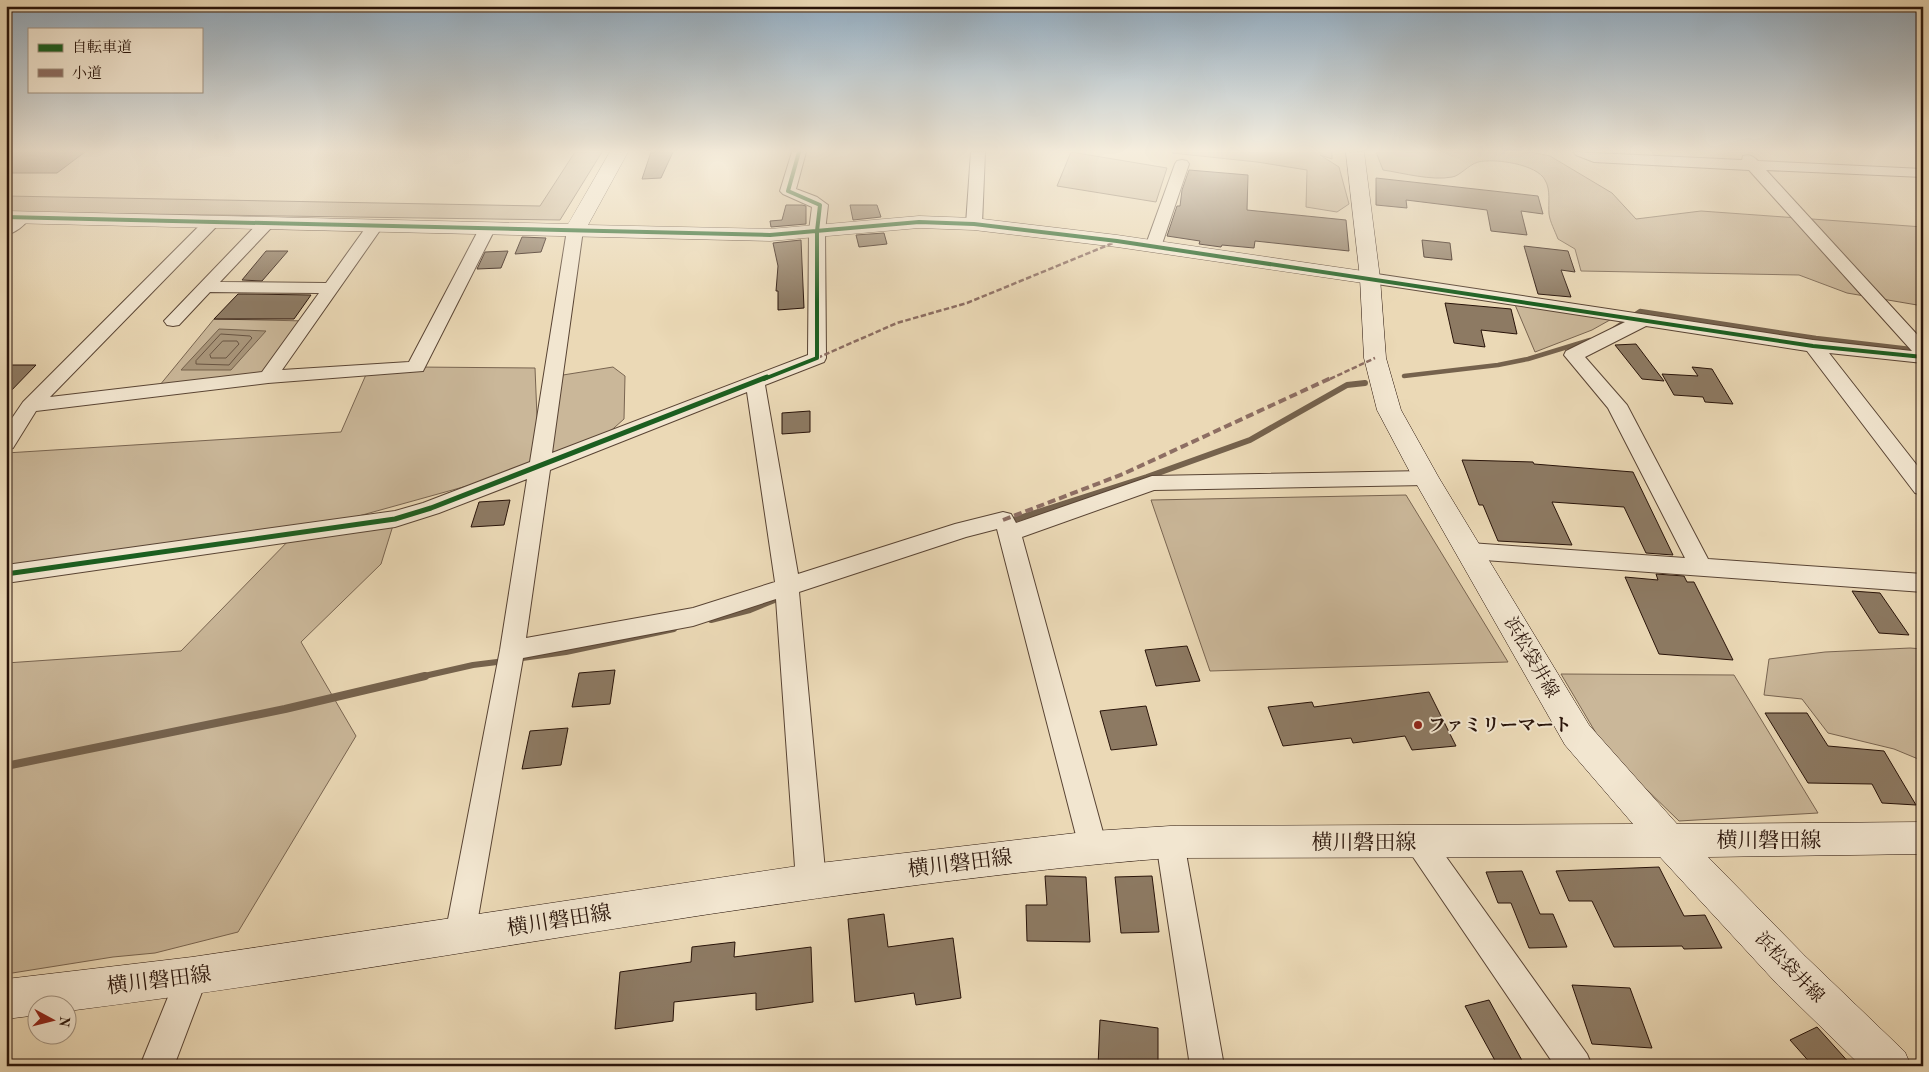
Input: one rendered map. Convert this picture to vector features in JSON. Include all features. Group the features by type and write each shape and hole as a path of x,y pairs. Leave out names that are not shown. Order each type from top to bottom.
{"main road":[{"path":"575,230 591,202"},
{"name":"浜松袋井線","path":"1361,202 1370,278 1375,358 1389,410 1426,478 1577,735 1669,841 1791,970 1891,1066"},
{"path":"12,221 487,228 770,235 919,222 974,224 1117,241 1370,278"},
{"name":"横川磐田線","path":"6,999 192,976 811,882 1093,847 1170,842 1669,841 1923,838"}],"street":[{"path":"6,574 395,519 430,508 817,358 817,231 820,205 813,202"},
{"path":"974,224 975,202"},
{"path":"1153,247 1169,202"},
{"path":"1787,202 1923,352"},
{"path":"6,443 30,406 210,223"},
{"path":"173,321 266,224"},
{"path":"268,377 375,226"},
{"path":"30,406 268,377 416,367 487,228"},
{"path":"460,935 512,650 575,230"},
{"path":"1370,278 1813,346 1923,357"},
{"path":"206,287 331,288"},
{"path":"1644,320 1573,355 1617,405 1701,567"},
{"path":"1813,346 1923,488"},
{"path":"755,382 787,594 811,882"},
{"path":"512,650 693,617 787,594 964,530 1007,528 1152,484 1426,478"},
{"path":"1007,528 1093,847"},
{"path":"1470,550 1923,583"},
{"path":"1170,842 1207,1066"},
{"path":"1419,842 1575,1066"},
{"path":"157,1066 192,976"}],"shaded area":[{"path":"6,202 328,202 540,206 543,202 571,202 560,220 6,212"},
{"path":"1306,202 1348,202 1349,204 1337,212 1306,207"},
{"path":"1549,202 1620,202 1636,219 1701,211 1923,227 1923,306 1847,293 1799,275 1581,271 1575,249 1558,239 1551,223"},
{"path":"1513,300 1617,316 1592,330 1535,352"},
{"path":"214,319 307,321 268,377 155,391"},
{"path":"416,367 535,368 539,466 301,532 395,519 381,564 301,642 356,736 238,932 155,953 113,957 6,974 6,663 181,651 295,534 6,574 6,453 341,432 368,370"},
{"path":"613,367 625,376 624,419 596,444 549,455 563,375"},
{"path":"1406,495 1508,662 1210,671 1151,500"},
{"path":"1923,649 1923,761 1894,749 1828,733 1802,699 1764,695 1769,659 1825,652"},
{"path":"1561,674 1734,675 1818,813 1679,821 1606,750"}],"water":[{"path":"219,329 266,331 231,370 181,370"}],"building":[{"path":"1180,202 1247,202 1247,210 1346,220 1349,251 1255,241 1254,248 1222,245 1221,247 1199,244 1200,241 1167,236 1177,206 1180,206"},
{"path":"1376,202 1406,202 1407,208 1376,205"},
{"path":"1422,202 1540,202 1543,214 1521,211 1527,235 1491,231 1487,210"},
{"path":"786,205 806,206 806,224 771,227 770,221 782,220"},
{"path":"850,205 877,205 881,217 853,220"},
{"path":"884,233 887,244 859,247 856,235"},
{"path":"522,237 546,238 541,252 515,254"},
{"path":"801,240 804,308 778,310 778,291 776,291 778,266 773,243"},
{"path":"1422,240 1450,243 1452,260 1424,257"},
{"path":"1524,246 1568,251 1575,272 1561,270 1571,297 1538,294"},
{"path":"266,251 288,251 262,281 242,280"},
{"path":"508,251 501,268 477,269 485,252"},
{"path":"238,294 311,295 294,319 214,319"},
{"path":"1445,303 1511,309 1517,334 1481,330 1485,347 1454,343"},
{"path":"1636,344 1664,381 1642,379 1615,345"},
{"path":"12,365 36,365 6,396 6,371"},
{"path":"1692,367 1712,369 1733,404 1705,402 1703,397 1674,395 1662,374 1698,376"},
{"path":"810,411 810,432 782,434 782,413"},
{"path":"1462,460 1533,462 1534,464 1633,472 1673,555 1646,553 1624,507 1552,502 1572,545 1498,541 1483,505 1479,505"},
{"path":"510,500 504,525 471,527 479,502"},
{"path":"1656,574 1684,576 1687,582 1694,582 1733,660 1659,654 1625,577 1658,580"},
{"path":"1852,591 1880,593 1909,635 1879,633"},
{"path":"1187,646 1200,681 1156,686 1145,650"},
{"path":"615,670 610,704 572,707 579,673"},
{"path":"1429,692 1456,746 1412,750 1405,736 1353,743 1351,738 1283,746 1268,707 1312,702 1314,707"},
{"path":"1146,706 1157,745 1111,750 1100,711"},
{"path":"1765,713 1807,713 1828,746 1884,751 1916,805 1882,803 1872,784 1808,783"},
{"path":"568,728 561,765 522,769 530,731"},
{"path":"1659,867 1684,916 1705,915 1722,948 1684,949 1682,946 1614,947 1592,901 1569,901 1556,871"},
{"path":"1522,871 1540,914 1553,914 1567,947 1529,948 1511,903 1498,903 1486,872"},
{"path":"1045,876 1086,877 1090,942 1027,941 1026,905 1047,905"},
{"path":"1152,876 1159,932 1121,933 1115,877"},
{"path":"884,914 888,947 953,938 961,998 916,1005 914,993 855,1002 848,919"},
{"path":"735,942 734,957 811,947 813,1002 756,1010 756,993 674,1002 673,1021 615,1029 620,972 691,962 692,947"},
{"path":"1572,985 1630,988 1652,1048 1592,1044"},
{"path":"1489,1000 1525,1066 1498,1066 1465,1006"},
{"path":"1100,1020 1158,1028 1158,1066 1098,1066"},
{"path":"1817,1027 1852,1066 1813,1066 1790,1040"}],"waterway":[{"path":"1615,328 1640,311 1816,338 1919,350"},
{"path":"1404,376 1498,365 1528,359 1590,340"},
{"path":"1007,522 1147,477 1250,440 1347,385 1365,383"},
{"path":"711,620 750,610 782,597"},
{"path":"515,659 566,652 674,629"},
{"path":"420,677 473,665 505,661"},
{"path":"6,766 285,709 425,676"}],"marked path":[{"path":"817,358 897,323 967,303 1113,243"},
{"path":"1003,520 1123,474 1375,358"}],"cycle path":[{"path":"6,574 395,519 431,508 817,358 817,231 820,205 815,202"},
{"path":"6,217 770,235 919,222 974,224 1117,241 1813,346 1923,357"}],"place":[{"name":"ファミリーマート","path":"1418,725"}]}
